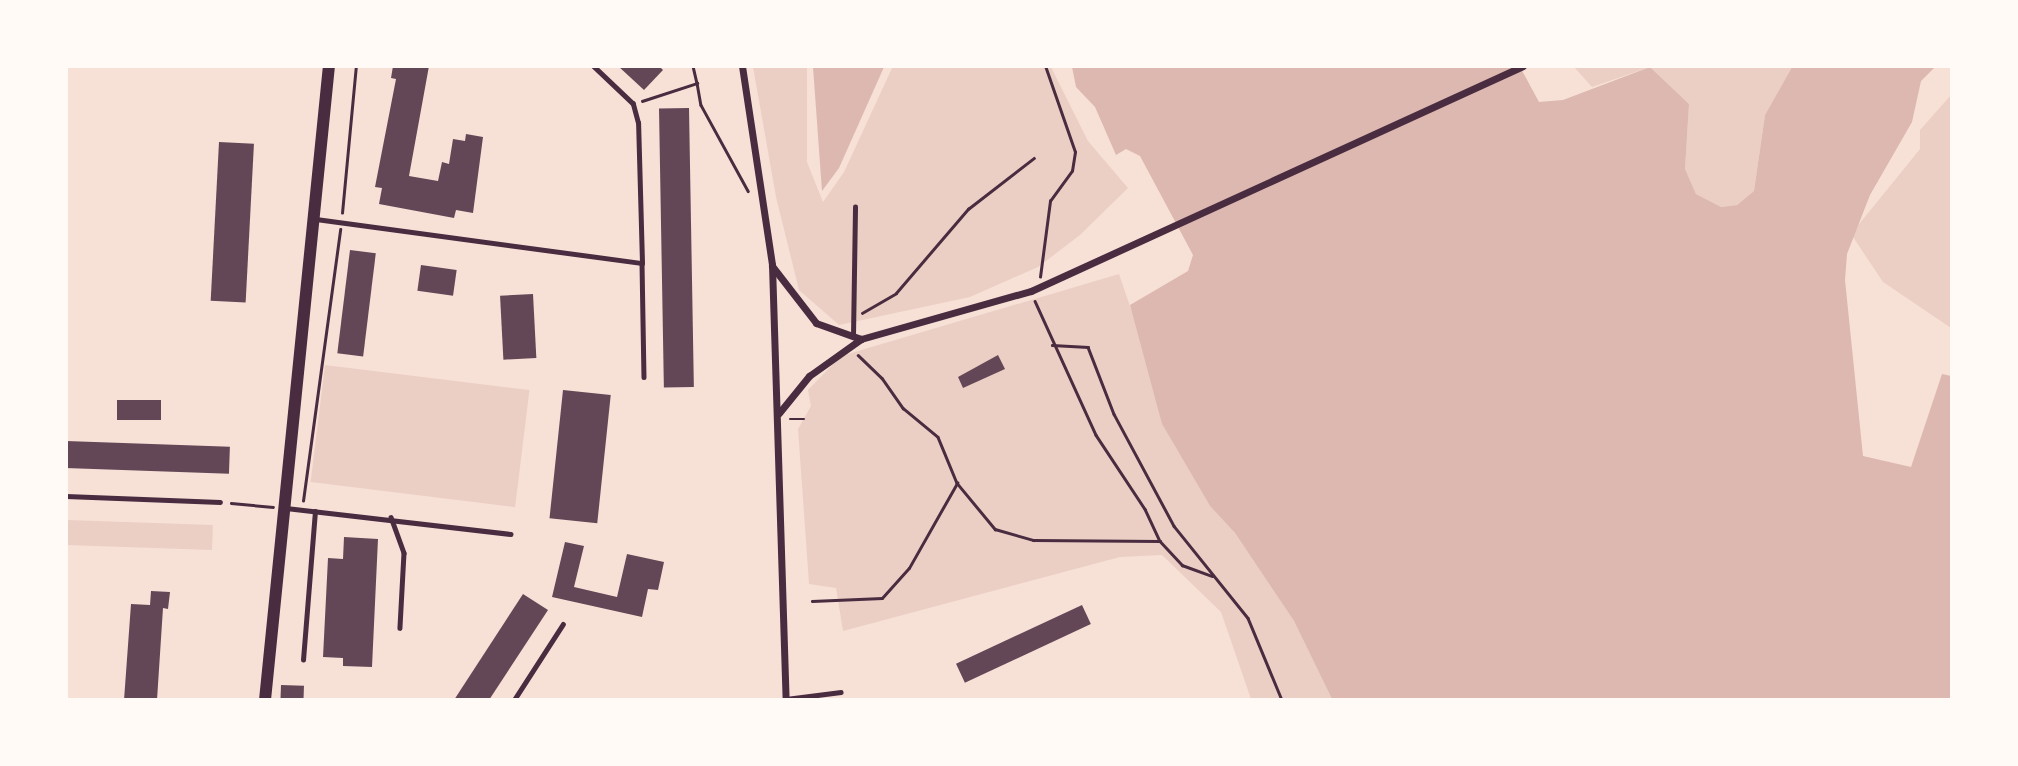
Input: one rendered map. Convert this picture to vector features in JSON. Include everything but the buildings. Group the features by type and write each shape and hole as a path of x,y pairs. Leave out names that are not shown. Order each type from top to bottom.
{"main road":[{"path":"265,699 286,508 311,218 329,66"}],"street":[{"path":"742,66 772,265 779,413 786,699"},
{"path":"779,413 809,376 857,338 1031,291 1177,228 1523,66"},
{"path":"772,265 816,323 857,338"}],"lane":[{"path":"593,66 633,104 638,123 644,377"},
{"path":"855,208 853,319 857,338"},
{"path":"311,218 642,263"},
{"path":"66,496 220,502"},
{"path":"286,508 391,517 512,534"},
{"path":"303,660 315,511"},
{"path":"391,517 404,553 400,628"},
{"path":"513,699 564,624"},
{"path":"786,699 841,692"}],"path":[{"path":"302,509 341,222 356,66"},
{"path":"693,66 701,105 748,191"},
{"path":"1039,287 1045,219 1050,201 1072,171 1075,152 1045,66"},
{"path":"633,104 697,83"},
{"path":"853,319 896,293 968,209 1034,158"},
{"path":"1031,291 1052,345 1096,435 1145,509 1160,541 1182,565 1214,577"},
{"path":"1052,345 1088,347 1114,414 1174,526 1248,618 1282,699"},
{"path":"851,348 882,378 903,408 938,437 957,483 995,529 1021,537 1160,541"},
{"path":"811,601 882,598 909,568 957,483"},
{"path":"220,502 286,508"}],"shaded area":[{"path":"893,66 1051,67 1088,141 1128,188 1080,235 1038,267 970,297 839,325 799,290 776,197 753,67 807,67 807,162 823,202 844,172"},
{"path":"813,67 884,67 839,168 822,191"},
{"path":"1072,67 1520,67 1539,102 1563,100 1650,67 1689,104 1685,169 1696,194 1721,207 1737,205 1754,191 1765,115 1792,67 1935,67 1921,81 1912,122 1870,195 1847,254 1845,280 1863,456 1911,467 1942,374 1951,376 1951,699 1332,699 1294,621 1235,533 1210,506 1162,424 1130,305 1188,271 1193,255 1140,156 1126,149 1116,155 1095,107 1076,87"},
{"path":"1574,67 1650,67 1592,87"},
{"path":"1650,67 1792,67 1765,115 1754,191 1737,205 1721,207 1696,194 1685,169 1689,104"},
{"path":"1951,95 1951,328 1883,282 1851,234 1920,149 1920,130"},
{"path":"1119,274 1144,347 1162,424 1210,506 1235,533 1294,621 1332,699 1251,699 1221,612 1162,555 1120,557 843,631 836,588 809,584 798,429 811,406 808,390 841,356"},
{"path":"325,365 529,390 515,507 311,482"},
{"path":"67,520 213,525 212,550 66,545"}]}
